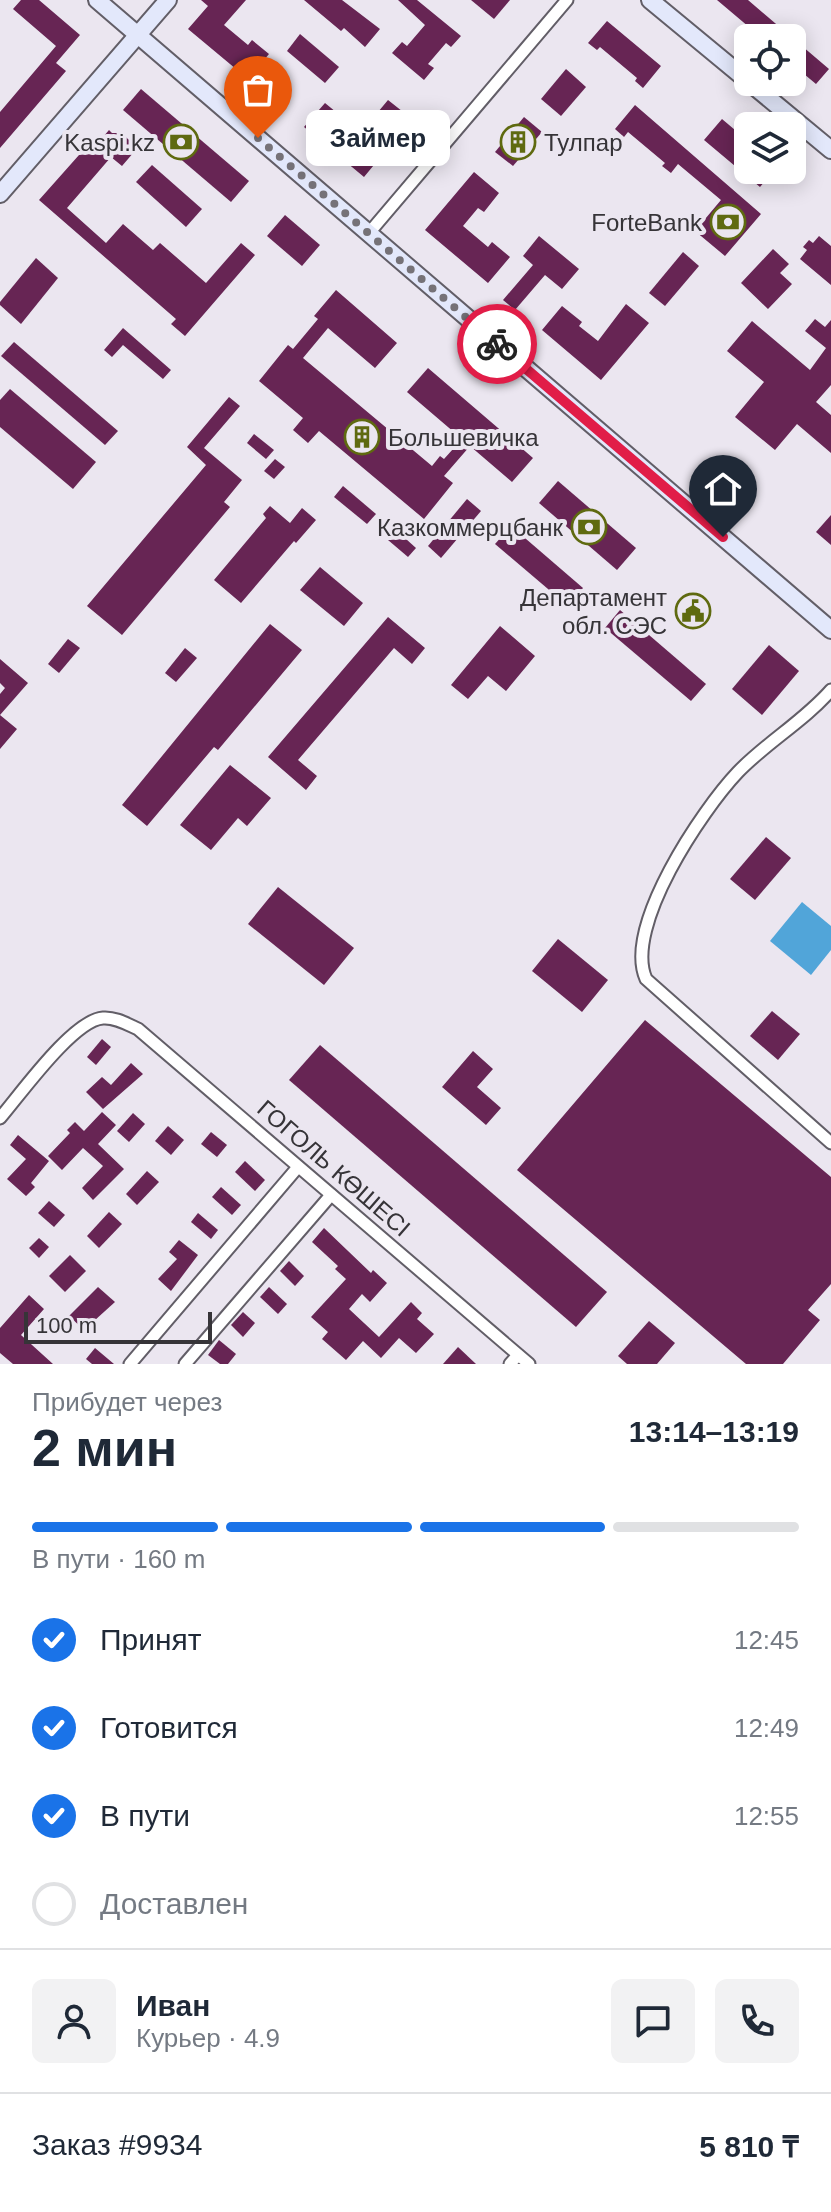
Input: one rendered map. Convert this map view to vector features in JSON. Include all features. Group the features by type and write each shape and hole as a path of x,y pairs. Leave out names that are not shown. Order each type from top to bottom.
{"main road":[{"path":"97,0 831,630"},
{"path":"0,194 168,0"},
{"path":"650,0 734,69"},
{"path":"767,96 831,150"}],"street":[{"path":"369,233 567,0"},
{"path":"831,690 816,707 739,771 691,832 644,934 640,965 646,979 831,1143"},
{"name":"ГОГОЛЬ КӨШЕСІ","path":"0,1118 71,1036 93,1020 105,1017 122,1021 138,1029 331,1195 514,1359 529,1364"},
{"path":"130,1364 298,1167"},
{"path":"185,1364 331,1195"}],"water":[{"path":"802,902 831,926 831,950 811,975 770,941"}],"building":[{"path":"21,0 39,0 80,35 56,63 66,71 0,148 0,112 56,46 13,9"},
{"path":"201,0 246,0 224,25 248,45 252,40 269,54 248,79 188,29 208,6"},
{"path":"304,0 342,0 380,29 365,47"},
{"path":"398,0 417,0 461,36 451,47 446,43 428,64 434,68 424,80 392,53 402,42 407,46 425,25"},
{"path":"471,0 510,0 494,19"},
{"path":"717,0 748,0 776,24 745,24"},
{"path":"607,21 661,66 643,88 635,81 637,78 600,47 597,50 588,43"},
{"path":"300,34 339,67 325,83 287,51"},
{"path":"806,49 829,69 816,84 806,76"},
{"path":"566,69 586,87 561,116 541,99"},
{"path":"141,89 249,181 231,202 123,110"},
{"path":"388,100 412,119 364,177 304,127 325,103 342,117 338,122 361,141 377,122 373,118"},
{"path":"635,105 761,214 725,256 695,231 721,200 678,164 671,173 662,166 665,163 628,132 624,137 615,129"},
{"name":"Тулпар","path":"524,117 542,132 513,166 495,152"},
{"path":"722,119 734,129 734,165 704,140"},
{"path":"109,130 121,133 135,145 131,149 134,152 122,166 111,157 67,208 106,243 123,224 153,250 160,243 206,283 241,243 255,255 185,336 171,324 176,319 39,200 87,146 92,150"},
{"path":"152,165 202,209 186,227 136,182"},
{"path":"474,172 499,193 484,212 478,208 463,226 488,247 492,242 510,257 488,283 425,230"},
{"path":"285,215 320,245 302,266 267,236"},
{"path":"539,236 579,269 562,289 545,275 515,310 503,300 533,265 523,256"},
{"path":"819,236 831,246 831,285 800,259 807,250 803,247"},
{"path":"773,249 789,264 780,273 792,284 768,309 741,283"},
{"path":"683,252 699,266 665,306 649,293"},
{"path":"36,258 58,278 21,324 0,302"},
{"path":"336,290 397,343 375,368 328,328 303,358 432,466 440,456 444,459 462,439 407,392 428,368 533,458 512,482 470,446 444,476 453,483 424,519 319,431 308,443 293,430 303,418 259,381 288,345 293,349 318,319 314,316"},
{"path":"626,304 649,323 601,380 542,330 562,306 582,322 579,326 598,341"},
{"path":"815,319 825,327 831,320 831,385 816,402 831,415 831,453 797,424 775,450 735,417 764,382 727,351 752,321 810,370 826,348 805,331"},
{"path":"123,328 171,370 163,379 123,345 112,357 104,350"},
{"path":"14,342 118,431 105,445 1,356"},
{"path":"10,389 96,462 73,489 0,427 0,400"},
{"path":"229,397 240,406 204,448 242,480 224,502 230,507 122,635 87,606 206,465 187,447"},
{"path":"254,434 274,450 266,459 247,443"},
{"path":"275,459 285,467 274,479 264,471"},
{"name":"Казкоммерцбанк","path":"558,481 636,548 617,570 539,503"},
{"path":"343,486 376,514 367,524 334,497"},
{"path":"467,499 481,511 441,558 428,546"},
{"path":"270,506 290,523 302,508 316,520 241,603 214,580 266,518 263,514"},
{"path":"831,515 831,545 816,532"},
{"path":"511,526 583,588 568,606 495,544"},
{"path":"396,530 416,548 408,557 388,540"},
{"path":"320,567 363,603 344,626 300,590"},
{"path":"620,610 706,684 691,701 605,628"},
{"path":"388,617 425,648 412,664 394,648 298,760 317,776 306,790 268,757"},
{"path":"270,624 302,650 218,750 214,747 147,826 122,805"},
{"path":"500,626 535,656 506,691 488,676 468,699 451,685"},
{"path":"68,639 80,648 59,673 48,664"},
{"path":"769,645 799,671 762,715 732,689"},
{"path":"185,648 197,658 176,682 165,673"},
{"path":"0,659 28,683 0,715 0,694 5,688 0,683"},
{"path":"0,715 17,729 0,749"},
{"path":"230,765 271,798 247,826 238,818 211,850 180,825"},
{"path":"766,837 791,858 755,900 730,879"},
{"path":"278,887 354,948 324,985 248,924"},
{"path":"558,939 608,980 582,1012 532,971"},
{"path":"772,1011 800,1034 778,1060 750,1036"},
{"path":"645,1020 831,1177 831,1284 808,1310 820,1320 783,1364 746,1364 517,1170"},
{"path":"102,1039 111,1047 96,1065 87,1057"},
{"path":"320,1045 607,1292 576,1327 289,1080"},
{"path":"473,1051 493,1069 477,1087 501,1108 486,1125 442,1087"},
{"path":"131,1063 143,1074 103,1109 86,1092 102,1077 111,1085"},
{"path":"102,1112 116,1125 98,1144 124,1169 93,1200 82,1188 103,1166 83,1148 62,1170 48,1156 70,1133 67,1130 75,1122 84,1131"},
{"path":"133,1113 145,1124 129,1142 117,1131"},
{"path":"168,1126 184,1140 171,1155 155,1141"},
{"path":"211,1132 227,1145 217,1157 201,1144"},
{"path":"18,1135 49,1161 31,1183 35,1187 26,1196 7,1179 26,1159 10,1145"},
{"path":"245,1161 265,1180 255,1191 235,1172"},
{"path":"147,1171 159,1182 137,1205 126,1194"},
{"path":"221,1187 241,1205 232,1215 212,1197"},
{"path":"49,1201 65,1215 54,1227 38,1213"},
{"path":"109,1212 122,1224 99,1248 87,1236"},
{"path":"198,1213 218,1230 211,1239 191,1222"},
{"path":"324,1228 371,1273 373,1270 387,1283 370,1302 362,1294 349,1309 379,1337 411,1302 422,1313 417,1319 434,1334 416,1353 399,1338 381,1358 363,1341 346,1360 322,1339 328,1332 311,1317 346,1279 335,1269 338,1266 312,1242"},
{"path":"39,1238 49,1247 39,1258 29,1248"},
{"path":"179,1240 198,1255 171,1291 158,1279 177,1259 169,1252"},
{"path":"70,1255 86,1271 65,1292 49,1276"},
{"path":"289,1261 304,1276 295,1286 280,1271"},
{"path":"98,1287 115,1302 84,1330 69,1316"},
{"path":"269,1287 287,1304 278,1314 260,1297"},
{"path":"29,1295 44,1309 21,1335 53,1364 13,1364 0,1353 0,1328"},
{"path":"243,1312 255,1323 243,1337 231,1325"},
{"path":"649,1321 675,1343 657,1364 627,1364 618,1356"},
{"path":"219,1340 236,1354 228,1364 220,1364 208,1355"},
{"path":"458,1347 476,1364 443,1364"},
{"path":"95,1348 114,1364 92,1364 86,1359"}],"way so far":[{"path":"258,138 497,344"}],"place":[{"name":"Займер","path":"258,138"},
{"name":"Kaspi.kz","path":"181,142"},
{"name":"Тулпар","path":"518,142"},
{"name":"ForteBank","path":"728,222"},
{"name":"Большевичка","path":"362,437"},
{"name":"Казкоммерцбанк","path":"589,527"},
{"name":"Департамент обл. СЭС","path":"693,611"}],"route":[{"path":"497,344 723,537"}]}
